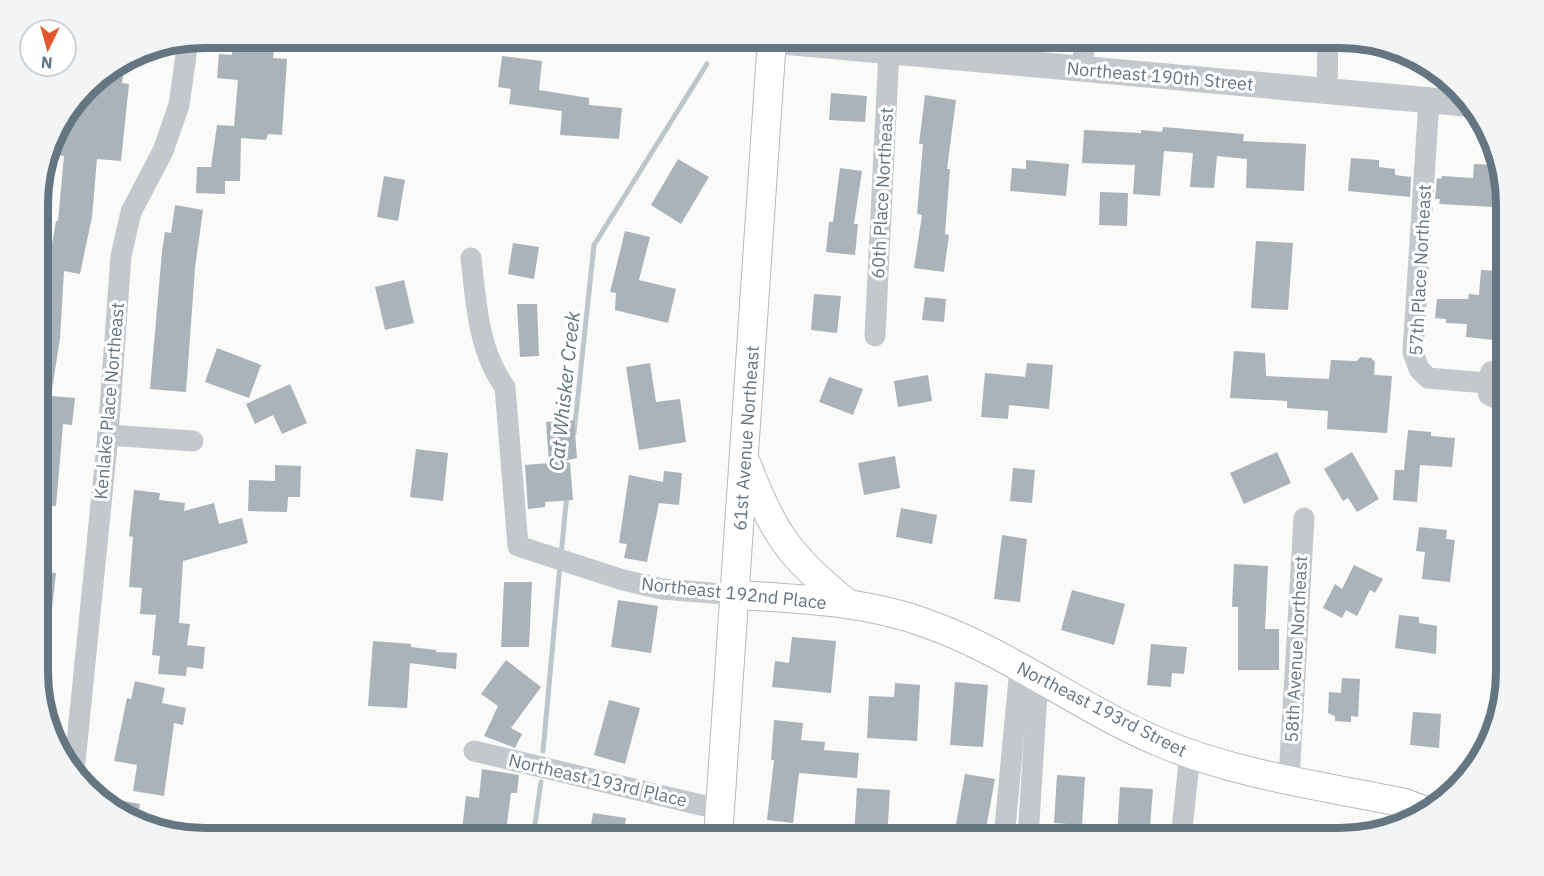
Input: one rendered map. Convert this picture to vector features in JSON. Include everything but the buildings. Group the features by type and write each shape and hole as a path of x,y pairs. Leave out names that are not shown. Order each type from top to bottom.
{"main road":[{"name":"61st Avenue Northeast","path":"719,828 771,48"},
{"path":"744,457 761,501 779,537 809,571 848,604"},
{"name":"Northeast 192nd Place","path":"736,595 848,604"},
{"name":"Northeast 193rd Street","path":"848,604 899,614 929,624 1029,673 1156,741 1190,754 1240,770 1417,807"}],"street":[{"name":"Northeast 190th Street","path":"860,48 1458,103"},
{"path":"1083,69 1084,48"},
{"path":"1327,90 1328,48"},
{"name":"Kenlake Place Northeast","path":"75,761 108,435 121,256 131,212 164,151 179,105 187,49"},
{"name":"60th Place Northeast","path":"875,336 889,51"},
{"name":"57th Place Northeast","path":"1430,100 1413,352 1415,362 1428,378 1486,383"},
{"name":"Northeast 192nd Place","path":"471,258 484,341 493,371 505,387 518,546 623,580 662,589 736,595"},
{"path":"1496,371 1491,372 1486,383 1489,394 1496,398"},
{"path":"108,435 193,441"},
{"name":"58th Avenue Northeast","path":"1289,779 1304,518"},
{"path":"1006,828 1029,673"},
{"path":"1028,828 1029,673"},
{"name":"Northeast 193rd Place","path":"474,751 722,810"},
{"path":"1182,828 1190,754"}],"waterway":[{"name":"Cat Whisker Creek","path":"574,433 594,245 707,64"},
{"name":"Cat Whisker Creek","path":"561,556 567,493"},
{"name":"Cat Whisker Creek","path":"543,751 560,565"},
{"name":"Cat Whisker Creek","path":"534,828 541,782"}]}
